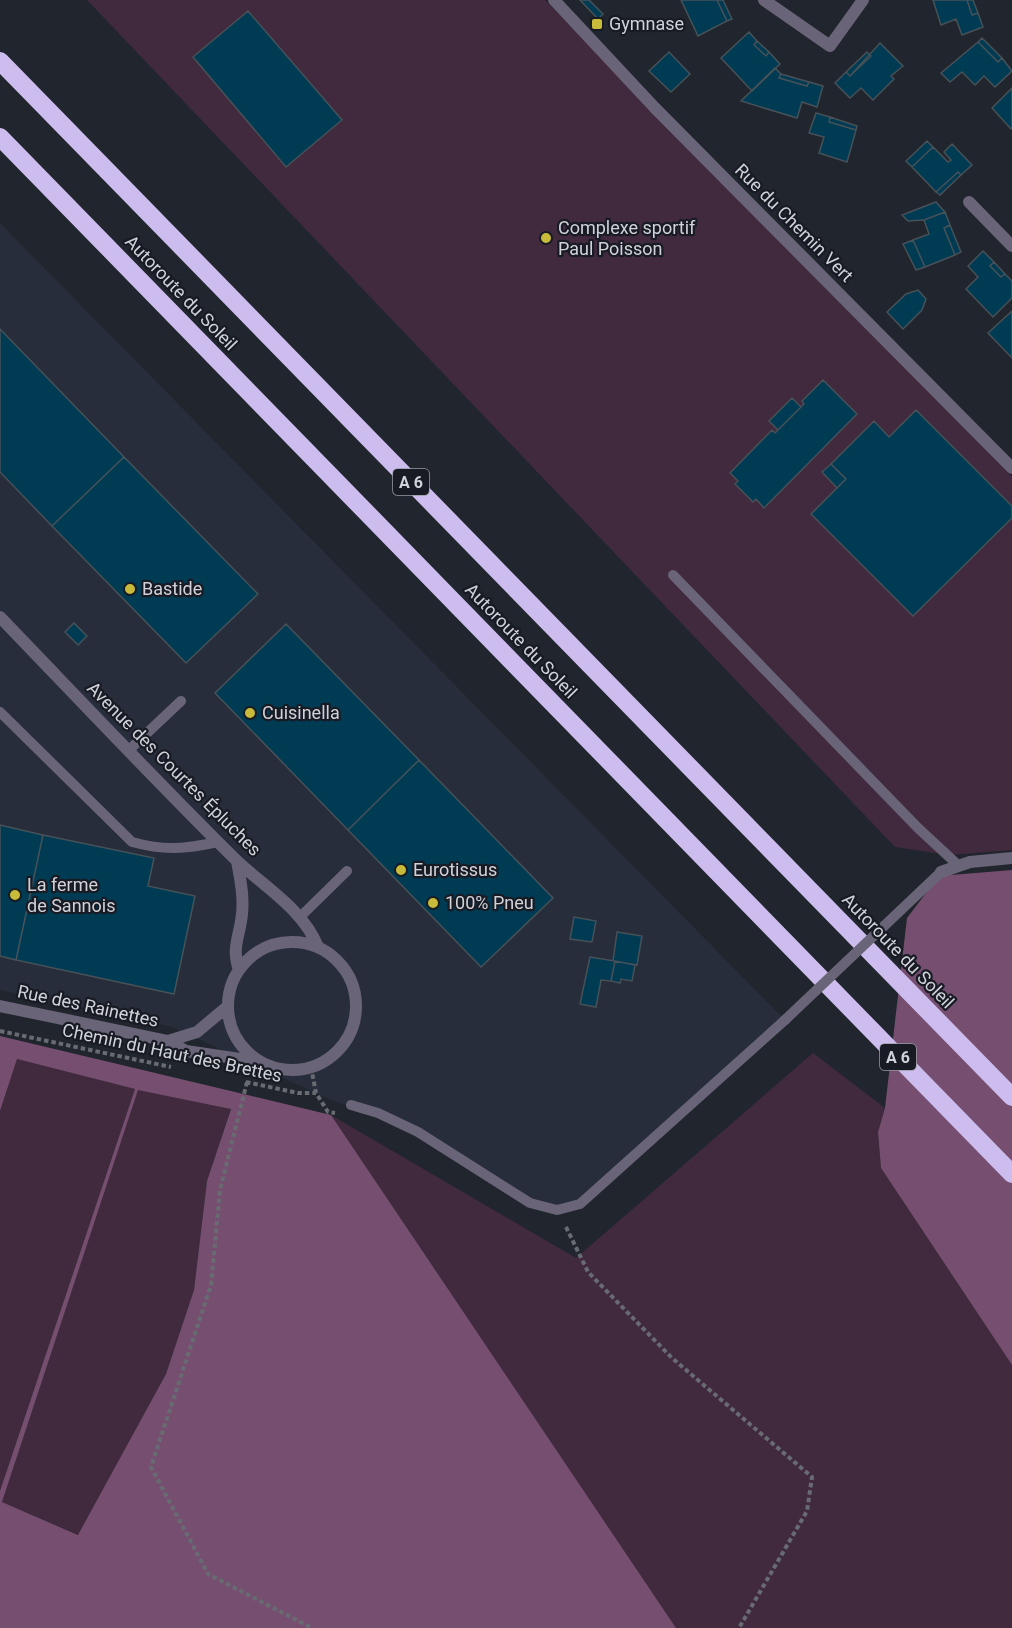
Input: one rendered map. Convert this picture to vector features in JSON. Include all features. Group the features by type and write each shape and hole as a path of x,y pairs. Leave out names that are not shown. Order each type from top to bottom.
{"highway":[{"name":"Autoroute du Soleil","path":"0,61 1012,1097"},
{"name":"Autoroute du Soleil","path":"0,137 1012,1174"}],"street":[{"name":"Rue du Chemin Vert","path":"554,0 655,108 1012,468"},
{"path":"765,0 830,46 863,0"},
{"path":"969,202 1012,246"},
{"name":"Avenue des Courtes Épluches","path":"0,617 218,842 300,917 311,930 318,947"},
{"path":"941,872 970,862 1012,858"},
{"path":"237,861 243,897 234,955 239,970"},
{"path":"297,942 318,947 337,960 350,977 356,999 355,1021 346,1041 331,1057 311,1067 294,1070 277,1068 261,1062 248,1052 237,1038 230,1022 228,1006 231,987 239,970 255,954 275,944 297,942"},
{"name":"Rue des Rainettes","path":"0,1006 168,1041 186,1051 261,1062"},
{"name":"Rue des Rainettes","path":"168,1041 197,1032 228,1006"}],"lane":[{"path":"673,575 918,828 959,866"},
{"path":"129,750 181,700"},
{"path":"0,712 132,842 159,849 189,848 218,842"},
{"path":"300,917 347,871"},
{"path":"351,1105 378,1113 418,1132 530,1203 558,1210 580,1204 785,1020 941,872"}],"path":[{"name":"Chemin du Haut des Brettes","path":"0,1031 180,1069"},
{"path":"311,1067 316,1093 328,1112"},
{"name":"Chemin du Haut des Brettes","path":"236,1080 298,1093 316,1093"},
{"path":"247,1082 220,1190 211,1285 151,1467 208,1574 312,1628"},
{"path":"558,1210 588,1272 672,1358 812,1478 807,1511 740,1628"}],"shaded area":[{"name":"Complexe sportif Paul Poisson","path":"87,0 545,0 1012,477 1012,850 949,855 895,847"},
{"path":"0,223 785,1020 580,1209 560,1215 528,1205 413,1132 374,1114 333,1101 172,1027 0,990"},
{"path":"1012,870 1012,1365 881,1168 878,1132 885,1108 907,918 939,876"},
{"path":"0,1036 331,1115 676,1628 0,1628 0,1491 135,1089 17,1059 0,1111","holes":["138,1090 231,1109 207,1181 194,1290 166,1374 78,1535 2,1502"]},
{"path":"813,1053 885,1108 878,1132 881,1168 1012,1365 1012,1628 676,1628 331,1115 576,1258"},
{"path":"17,1059 135,1089 0,1491 0,1111"},
{"path":"138,1089 231,1108 207,1181 194,1290 166,1374 79,1535 2,1502"}],"building":[{"path":"580,0 589,0 603,14 598,19"},
{"path":"681,0 717,0 727,21 698,36"},
{"path":"717,0 723,0 732,19 727,21"},
{"path":"933,0 967,0 972,15 978,13 983,27 962,35 956,19 941,25"},
{"path":"967,0 973,0 978,13 972,15"},
{"path":"248,11 342,120 286,167 193,57"},
{"path":"749,32 757,41 754,45 766,56 769,52 780,64 752,91 721,58"},
{"path":"982,38 1002,58 998,62 978,42"},
{"path":"757,41 769,52 766,56 754,45"},
{"path":"978,42 998,62 1002,58 1012,71 995,87 984,76 975,85 962,72 950,82 941,73"},
{"path":"880,43 903,66 891,76 894,79 873,100 861,88 850,98 835,83 846,72 850,76"},
{"path":"669,52 690,74 671,92 649,71"},
{"path":"867,52 871,56 850,76 846,72"},
{"path":"775,68 781,74 779,78 807,86 809,82 823,86 817,107 802,102 797,118 741,101"},
{"path":"781,74 809,82 807,86 779,78"},
{"path":"1012,88 1012,128 1011,129 992,108"},
{"path":"816,113 830,117 829,122 856,130 847,162 819,153 824,137 809,133"},
{"path":"830,117 857,126 856,130 829,122"},
{"path":"927,141 933,147 912,167 906,161"},
{"path":"952,144 972,165 961,175 958,172 936,192 912,167 933,147 948,162 951,160 944,152"},
{"path":"958,172 961,175 940,195 936,192"},
{"path":"936,202 945,212 924,220 908,221 902,215"},
{"path":"945,212 950,225 944,228 955,255 925,267 913,240 929,234 924,220"},
{"path":"950,225 961,252 955,255 944,228"},
{"path":"913,240 925,267 916,270 903,244"},
{"path":"983,251 994,262 990,266 1001,277 1005,274 1012,281 1012,298 993,317 966,289 978,277 968,266"},
{"path":"994,262 1005,274 1001,277 990,266"},
{"path":"918,290 926,299 922,310 903,329 887,312 906,294"},
{"path":"1012,311 1012,358 988,333"},
{"path":"0,329 124,457 52,526 0,472"},
{"path":"823,380 857,414 764,508 756,499 753,502 735,484 738,481 730,473 772,430 775,433 804,404 802,401"},
{"path":"792,398 801,407 778,430 769,421"},
{"path":"916,410 1012,506 1012,518 913,616 811,514 846,479 831,464 874,421 889,437"},
{"path":"124,457 258,594 186,663 52,526"},
{"path":"831,464 846,479 837,488 822,472"},
{"path":"74,623 87,636 78,645 65,632"},
{"path":"286,624 419,760 348,830 215,693"},
{"path":"419,760 553,898 481,967 348,830"},
{"name":"La ferme de Sannois","path":"0,825 43,835 16,960 0,956"},
{"path":"43,835 154,858 148,886 195,896 174,994 16,960"},
{"path":"574,917 596,921 592,942 570,939"},
{"path":"617,932 642,936 637,965 613,961"},
{"path":"590,957 615,961 611,981 601,980 596,1007 580,1004"},
{"path":"615,961 635,965 632,981 621,979 620,983 611,981"}],"place":[{"name":"Gymnase","path":"597,24"},
{"name":"Complexe sportif Paul Poisson","path":"546,238"},
{"name":"Bastide","path":"130,589"},
{"name":"Cuisinella","path":"250,713"},
{"name":"Eurotissus","path":"401,870"},
{"name":"La ferme de Sannois","path":"15,895"},
{"name":"100% Pneu","path":"433,903"}]}
